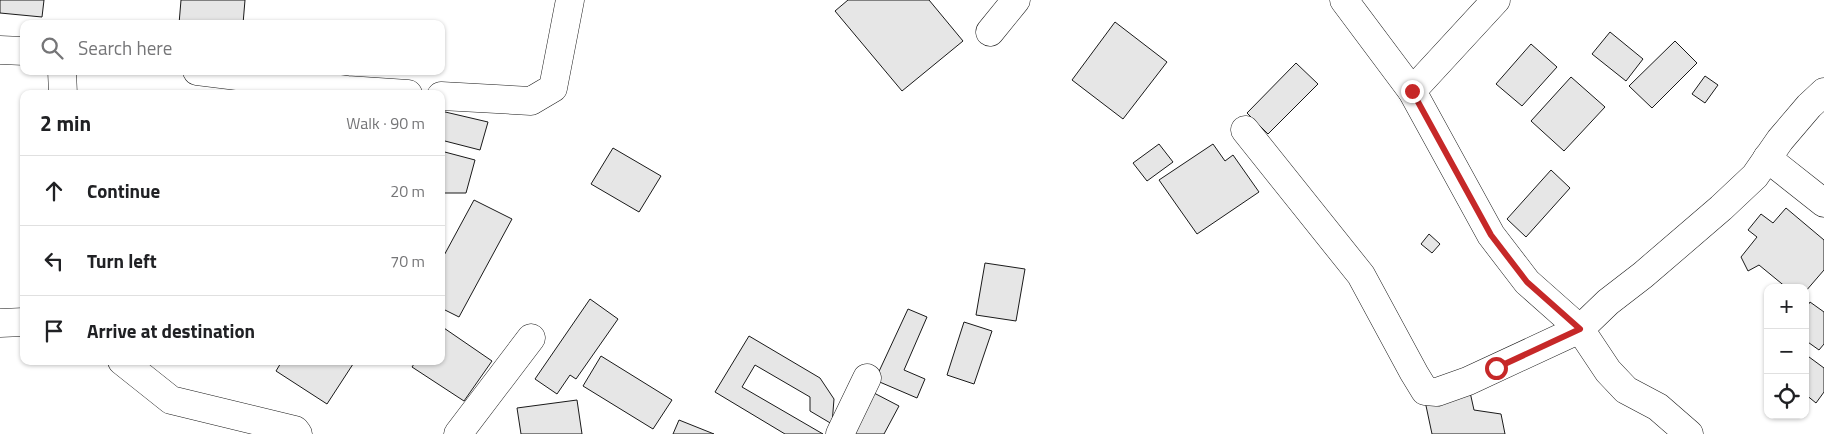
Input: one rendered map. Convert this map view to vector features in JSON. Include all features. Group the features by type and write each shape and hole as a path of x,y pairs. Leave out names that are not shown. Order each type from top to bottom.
{"street":[{"path":"445,96 531,101 553,88 570,0"},
{"path":"990,32 1016,0"},
{"path":"1344,0 1412,91 1491,235 1527,282 1580,329 1608,371 1626,390 1658,407 1689,434"},
{"path":"1412,91 1496,0"},
{"path":"0,50 20,51"},
{"path":"62,75 63,90"},
{"path":"229,75 348,90"},
{"path":"1245,130 1361,275 1425,391 1438,392 1468,381 1580,329 1608,302 1643,275 1755,176 1780,140 1808,106 1824,92"},
{"path":"1768,158 1824,203"},
{"path":"0,323 20,322"},
{"path":"458,434 531,338"},
{"path":"127,365 171,400 295,430 298,434"},
{"path":"840,434 867,378"}],"building":[{"path":"0,0 44,0 42,17 0,13"},
{"path":"181,0 245,0 243,20 179,20"},
{"path":"848,0 929,0 963,41 902,91 835,11"},
{"path":"1115,22 1167,62 1123,119 1072,80"},
{"path":"1610,32 1643,59 1626,81 1592,54"},
{"path":"1675,41 1697,63 1652,108 1629,86"},
{"path":"1531,44 1557,67 1522,106 1496,84"},
{"path":"1296,63 1318,84 1268,134 1247,113"},
{"path":"1705,76 1718,85 1705,103 1692,94"},
{"path":"1571,77 1605,107 1564,151 1531,121"},
{"path":"445,112 488,122 480,150 445,141"},
{"path":"1159,144 1173,162 1147,181 1133,163"},
{"path":"1213,144 1225,161 1233,155 1259,192 1197,234 1159,180"},
{"path":"613,148 661,176 639,212 591,184"},
{"path":"445,152 475,160 466,193 445,193"},
{"path":"1551,170 1570,188 1526,237 1507,219"},
{"path":"474,200 512,219 459,317 445,310 445,254"},
{"path":"1786,208 1824,240 1824,270 1809,287 1809,284 1782,284 1759,265 1748,271 1741,257 1757,237 1748,230 1761,214 1773,223"},
{"path":"1429,234 1440,244 1432,253 1421,244"},
{"path":"985,263 1025,269 1016,321 976,315"},
{"path":"590,299 618,319 576,379 570,375 557,394 535,379"},
{"path":"1810,302 1824,312 1824,344 1819,350 1809,343"},
{"path":"908,309 927,317 904,370 925,379 917,398 875,380"},
{"path":"964,322 992,331 974,384 947,375"},
{"path":"445,329 492,361 464,401 412,367 413,365 445,365"},
{"path":"749,336 820,378 834,399 832,424 810,411 810,397 755,365 742,387 823,434 785,434 715,392"},
{"path":"601,356 672,400 653,429 583,386"},
{"path":"1809,357 1824,368 1824,392 1816,403 1809,397"},
{"path":"280,365 352,365 327,404 276,371"},
{"path":"1470,392 1474,410 1501,414 1505,434 1432,434 1425,401"},
{"path":"874,393 899,406 884,434 852,434"},
{"path":"577,400 582,434 521,434 517,408"},
{"path":"679,420 714,434 673,434"}],"route":[{"path":"1412,91 1491,235 1527,282 1580,329 1496,368"}]}
